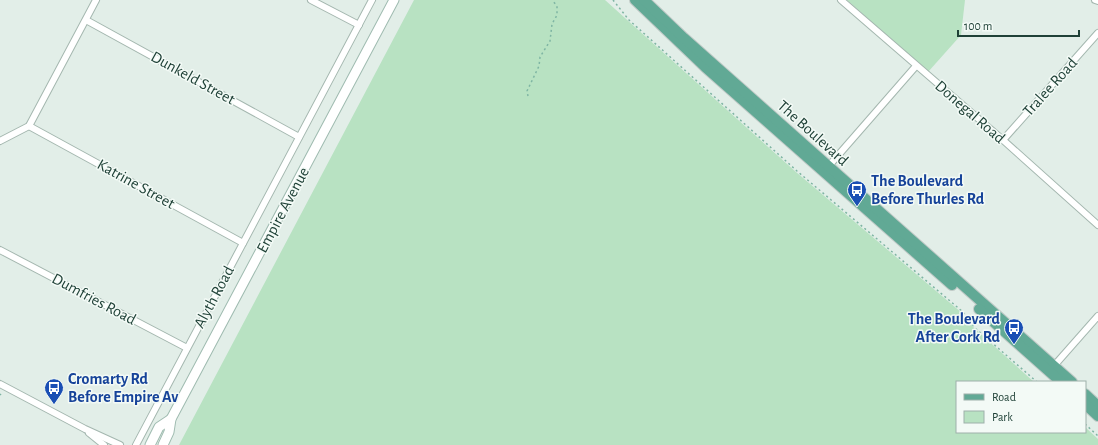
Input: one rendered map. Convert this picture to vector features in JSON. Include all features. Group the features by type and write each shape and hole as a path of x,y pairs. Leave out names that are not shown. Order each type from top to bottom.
{"main road":[{"name":"Empire Avenue","path":"163,445 169,432 171,419 394,0"},
{"name":"The Boulevard","path":"635,0 671,36 826,169 1052,369 1070,381"},
{"name":"The Boulevard","path":"644,0 826,169"},
{"name":"The Boulevard","path":"1052,369 1060,381"},
{"path":"1086,395 1098,406"},
{"path":"1086,405 1098,416"},
{"name":"Empire Avenue","path":"150,445 159,427 171,419"}],"street":[{"path":"0,141 30,126 96,0"},
{"path":"311,0 359,25"},
{"name":"Alyth Road","path":"136,445 372,0"},
{"name":"Donegal Road","path":"842,0 1097,222"},
{"name":"Dunkeld Street","path":"86,20 299,137"},
{"name":"Tralee Road","path":"1003,140 1098,33"},
{"path":"826,169 916,66"},
{"name":"Katrine Street","path":"30,126 243,243"},
{"name":"Dumfries Road","path":"0,250 187,348"},
{"path":"1052,369 1098,316"},
{"path":"0,384 85,429 120,445"},
{"path":"85,429 104,445"}],"path":[{"path":"528,96 527,91 539,66 540,57 550,41 552,24 558,15 557,6 552,0"},
{"path":"613,0 629,20 798,171 963,312 975,328 1036,381"},
{"path":"1086,425 1098,436"}],"green space":[{"path":"414,0 605,0 796,172 962,313 974,328 1033,381 956,381 956,433 1086,433 1086,428 1098,439 1098,445 179,445"},
{"path":"847,0 965,0 961,35 928,72"}],"place":[{"name":"The Boulevard Before Thurles Rd","path":"857,207"},
{"name":"The Boulevard After Cork Rd","path":"1014,345"},
{"name":"Cromarty Rd Before Empire Av","path":"54,405"}]}
